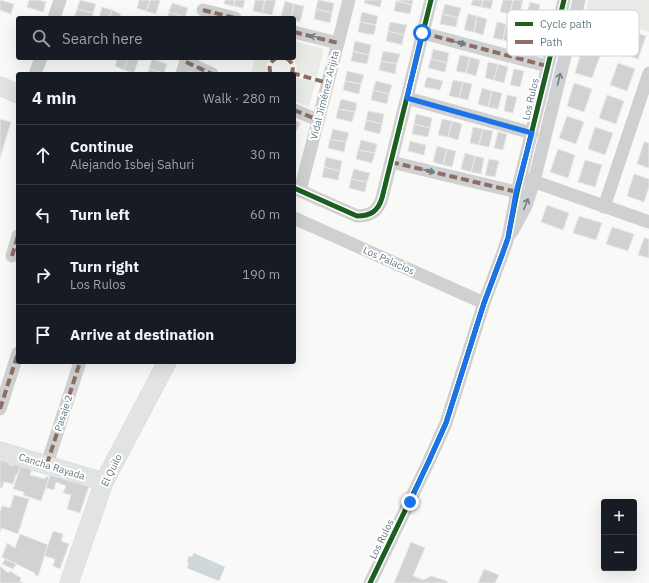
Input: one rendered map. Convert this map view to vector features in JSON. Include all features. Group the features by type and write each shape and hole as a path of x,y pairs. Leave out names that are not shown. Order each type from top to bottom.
{"street":[{"path":"55,16 60,0"},
{"name":"Vidal Jiménez Arijita","path":"297,190 318,120 349,0"},
{"path":"297,190 357,216 365,216 377,210 380,205 431,0"},
{"name":"Los Rulos","path":"561,10 564,0"},
{"name":"Los Rulos","path":"576,10 579,0"},
{"path":"203,9 228,16"},
{"path":"296,32 338,43"},
{"path":"422,33 507,55"},
{"path":"509,56 547,66"},
{"name":"Los Rulos","path":"508,238 526,206 527,179 532,133 550,56"},
{"name":"Los Rulos","path":"370,583 446,423 484,303 508,238 516,192 527,179 563,56"},
{"path":"36,71 40,60"},
{"path":"185,65 206,72"},
{"path":"604,207 649,73"},
{"path":"0,86 16,93"},
{"path":"407,98 532,133"},
{"path":"296,111 318,120"},
{"path":"391,162 516,192"},
{"path":"527,179 649,222"},
{"name":"Los Palacios","path":"296,219 484,303"},
{"path":"10,255 16,241"},
{"path":"0,409 16,359"},
{"name":"Pasaje 2","path":"47,464 79,364"},
{"name":"El Quilo","path":"69,583 104,482 166,364"},
{"name":"Cancha Rayada","path":"0,451 104,482"}],"shaded area":[{"path":"588,0 649,0 649,32 639,29 639,10 586,10"},
{"path":"296,42 324,49 317,77 296,72 297,65 294,60 296,60"},
{"path":"254,60 269,60 266,65 267,72 252,72"},
{"path":"296,77 316,82 309,107 296,102"},
{"path":"194,553 225,567 219,581 187,568 189,556 192,557"}],"building":[{"path":"0,0 14,4 11,14 0,10"},
{"path":"29,0 46,2 43,12 27,7"},
{"path":"80,0 96,4 93,13 77,9"},
{"path":"139,0 150,0 146,11 137,8"},
{"path":"150,0 160,0 156,14 146,11"},
{"path":"225,0 235,0 234,6 224,4"},
{"path":"235,0 245,0 243,8 234,6"},
{"path":"255,0 265,0 262,13 253,11"},
{"path":"265,0 276,0 272,15 262,13"},
{"path":"318,0 334,3 332,13 316,9"},
{"path":"365,0 382,0 380,7 364,3"},
{"path":"396,0 413,0 412,5"},
{"path":"473,0 483,0 481,7 471,5"},
{"path":"483,0 493,0 491,9 481,7"},
{"path":"503,0 513,0 511,10 507,10 507,13 500,12"},
{"path":"513,0 523,0 520,10 511,10"},
{"path":"285,1 294,4 291,16 281,16"},
{"path":"396,1 412,5 410,14 394,11"},
{"path":"530,2 540,5 539,10 528,10"},
{"path":"172,3 188,8 185,16 169,12"},
{"path":"294,4 304,6 300,22 296,21 296,16 291,16"},
{"path":"445,4 461,8 458,18 442,14"},
{"path":"102,7 112,10 110,16 100,16"},
{"path":"77,9 93,13 92,16 75,16"},
{"path":"316,9 332,13 330,23 314,19"},
{"path":"112,10 121,14 120,16 110,16"},
{"path":"169,12 182,16 168,16"},
{"path":"362,12 378,16 376,25 360,22"},
{"path":"442,14 458,18 456,27 440,24"},
{"path":"468,14 477,16 474,32 464,30"},
{"path":"477,16 487,19 483,35 474,32"},
{"path":"360,22 376,25 374,35 358,32"},
{"path":"390,22 407,25 404,35 388,31"},
{"path":"497,22 506,24 503,40 493,38"},
{"path":"506,24 507,41 503,40"},
{"path":"388,31 404,35 402,45 386,41"},
{"path":"639,34 646,36 638,59 630,56 639,56"},
{"path":"355,41 371,45 369,55 353,51"},
{"path":"433,49 449,53 447,63 431,59"},
{"path":"353,51 369,55 367,64 351,61"},
{"path":"383,51 400,54 397,64 381,61"},
{"path":"460,55 470,57 466,73 456,71"},
{"path":"580,56 600,56 592,78 575,73"},
{"path":"470,57 480,60 476,76 466,73"},
{"path":"431,59 447,63 445,72 428,68"},
{"path":"117,60 127,60 124,70 115,66"},
{"path":"127,60 138,60 134,72 124,70"},
{"path":"152,60 167,64 164,72 149,69"},
{"path":"381,61 397,64 395,74 379,70"},
{"path":"488,62 498,64 494,80 485,78"},
{"path":"618,63 635,69 627,91 610,85"},
{"path":"498,64 508,67 504,83 494,80"},
{"path":"149,69 160,72 148,72"},
{"path":"514,69 524,71 520,87 510,85"},
{"path":"347,71 364,75 361,84 345,81"},
{"path":"427,77 443,81 440,90 424,87"},
{"path":"453,80 463,82 459,98 449,96"},
{"path":"345,81 361,84 359,94 343,90"},
{"path":"376,81 392,85 389,94 373,90"},
{"path":"463,82 472,84 468,100 459,98"},
{"path":"574,83 592,89 584,112 567,106"},
{"path":"482,88 492,91 488,107 478,104"},
{"path":"373,90 389,94 387,104 371,100"},
{"path":"492,91 502,93 498,109 488,107"},
{"path":"507,95 517,97 513,113 504,111"},
{"path":"607,95 624,101 616,124 599,118"},
{"path":"341,99 357,103 355,112 338,109"},
{"path":"338,109 355,112 352,122 336,118"},
{"path":"368,111 384,114 382,124 366,120"},
{"path":"416,114 432,118 430,128 414,124"},
{"path":"567,116 584,122 576,144 559,138"},
{"path":"0,119 11,122 0,158"},
{"path":"442,119 452,121 448,137 438,135"},
{"path":"366,120 382,124 380,134 364,130"},
{"path":"296,121 300,123 296,132"},
{"path":"452,121 462,124 458,140 448,137"},
{"path":"414,124 430,128 428,137 412,134"},
{"path":"473,127 483,129 479,145 470,143"},
{"path":"595,127 613,133 605,155 588,149"},
{"path":"333,129 349,133 346,142 330,139"},
{"path":"483,129 493,131 489,147 479,145"},
{"path":"498,132 507,134 503,150 494,148"},
{"path":"330,139 346,142 344,152 328,148"},
{"path":"361,140 377,144 375,153 358,150"},
{"path":"410,141 426,145 424,155 408,151"},
{"path":"644,142 649,143 649,168 637,164"},
{"path":"437,146 447,149 443,165 433,162"},
{"path":"447,149 456,151 452,167 443,165"},
{"path":"558,149 575,155 568,178 550,172"},
{"path":"358,150 375,153 372,163 356,159"},
{"path":"465,153 475,156 471,172 461,169"},
{"path":"475,156 484,158 481,174 471,172"},
{"path":"326,157 342,161 340,171 324,167"},
{"path":"489,159 499,161 495,177 485,175"},
{"path":"585,160 602,165 595,187 578,182"},
{"path":"324,167 340,171 338,180 322,177"},
{"path":"354,169 370,173 367,182 351,179"},
{"path":"634,174 649,179 649,187 644,202 627,196"},
{"path":"351,179 367,182 365,192 349,188"},
{"path":"547,205 569,213 563,230 541,222"},
{"path":"579,216 602,223 596,240 573,233"},
{"path":"612,227 634,234 628,251 606,244"},
{"path":"644,238 649,239 649,258 638,255"},
{"path":"0,457 9,463 8,464 14,466 15,463 21,465 13,484 4,482 2,488 0,488"},
{"path":"21,465 32,468 30,475 45,479 46,476 49,478 41,501 23,495 24,492 13,489"},
{"path":"50,474 89,486 80,513 67,509 71,495 63,493 66,486 56,482 54,490 46,488"},
{"path":"14,495 29,499 18,534 2,528 0,532 0,512 2,506 10,508"},
{"path":"53,531 63,534 61,541 69,544 60,569 53,566 55,559 44,556"},
{"path":"20,534 48,545 38,576 35,575 35,573 2,557 7,543 15,548"},
{"path":"411,542 425,548 413,576 423,580 431,576 447,581 447,583 394,583"},
{"path":"5,559 16,564 13,569 2,564"},
{"path":"0,566 8,573 10,571 21,578 20,581 23,583 0,583"},
{"path":"484,569 499,575 495,583 478,583"}],"marked path":[{"path":"203,10 227,16"},
{"path":"296,32 338,43"},
{"path":"423,33 507,55"},
{"path":"509,56 547,66"},
{"path":"270,72 270,65 273,60"},
{"path":"289,60 292,65 292,72"},
{"path":"186,62 208,72"},
{"path":"296,74 328,83"},
{"path":"407,98 532,133"},
{"path":"296,111 318,120"},
{"path":"391,162 517,192"},
{"path":"12,256 16,243"},
{"path":"0,409 16,359"},
{"path":"47,464 79,364"}],"cycle path":[{"path":"296,189 357,216 370,214 376,209 382,198 431,0"},
{"path":"562,10 564,0"},
{"path":"370,583 446,423 484,303 508,238 517,192 550,56"}],"route":[{"path":"410,502 446,423 484,303 508,238 516,192 532,133 407,98 422,33"}]}
